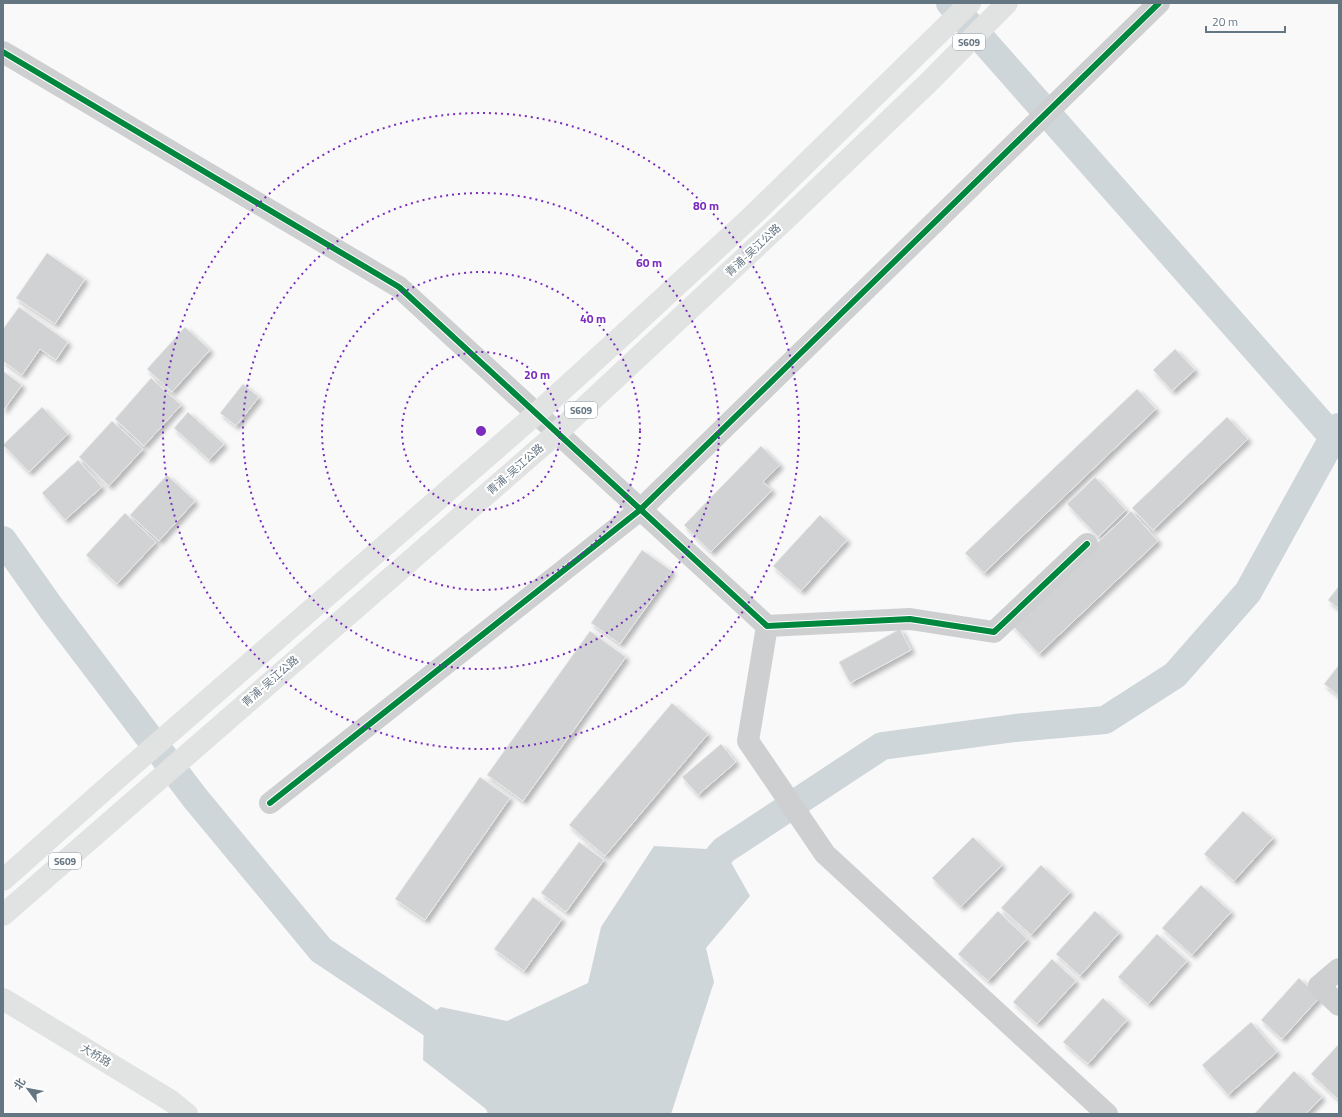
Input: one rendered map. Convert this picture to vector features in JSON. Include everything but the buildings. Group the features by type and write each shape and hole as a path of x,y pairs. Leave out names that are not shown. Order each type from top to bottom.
{"main road":[{"name":"S609","path":"3,880 536,414 750,218 970,3"},
{"name":"青浦-吴江公路","path":"3,915 557,433 780,225 930,81 1008,3"},
{"name":"大桥路","path":"3,999 172,1101 187,1114"}],"street":[{"path":"270,803 640,510 1159,3"},
{"path":"3,52 399,287 767,626 910,620 994,632 1087,544"},
{"path":"767,626 748,741 825,854 1107,1114"},
{"path":"1339,969 1319,986 1339,1006"}],"shaded area":[{"path":"654,846 724,850 750,896 706,948 714,982 671,1114 488,1114 486,1109 423,1060 424,1018 441,1007 507,1021 588,983 601,927"}],"waterway":[{"path":"950,3 1333,437"},
{"path":"699,879 724,850 882,746 1015,728 1105,720 1175,675 1248,592 1339,427"},
{"path":"3,540 51,608 195,798 321,950 456,1040"}],"cycle path":[{"path":"270,803 640,510 1159,3"},
{"path":"3,52 399,287 767,626 910,619 994,632 1087,544"}]}
